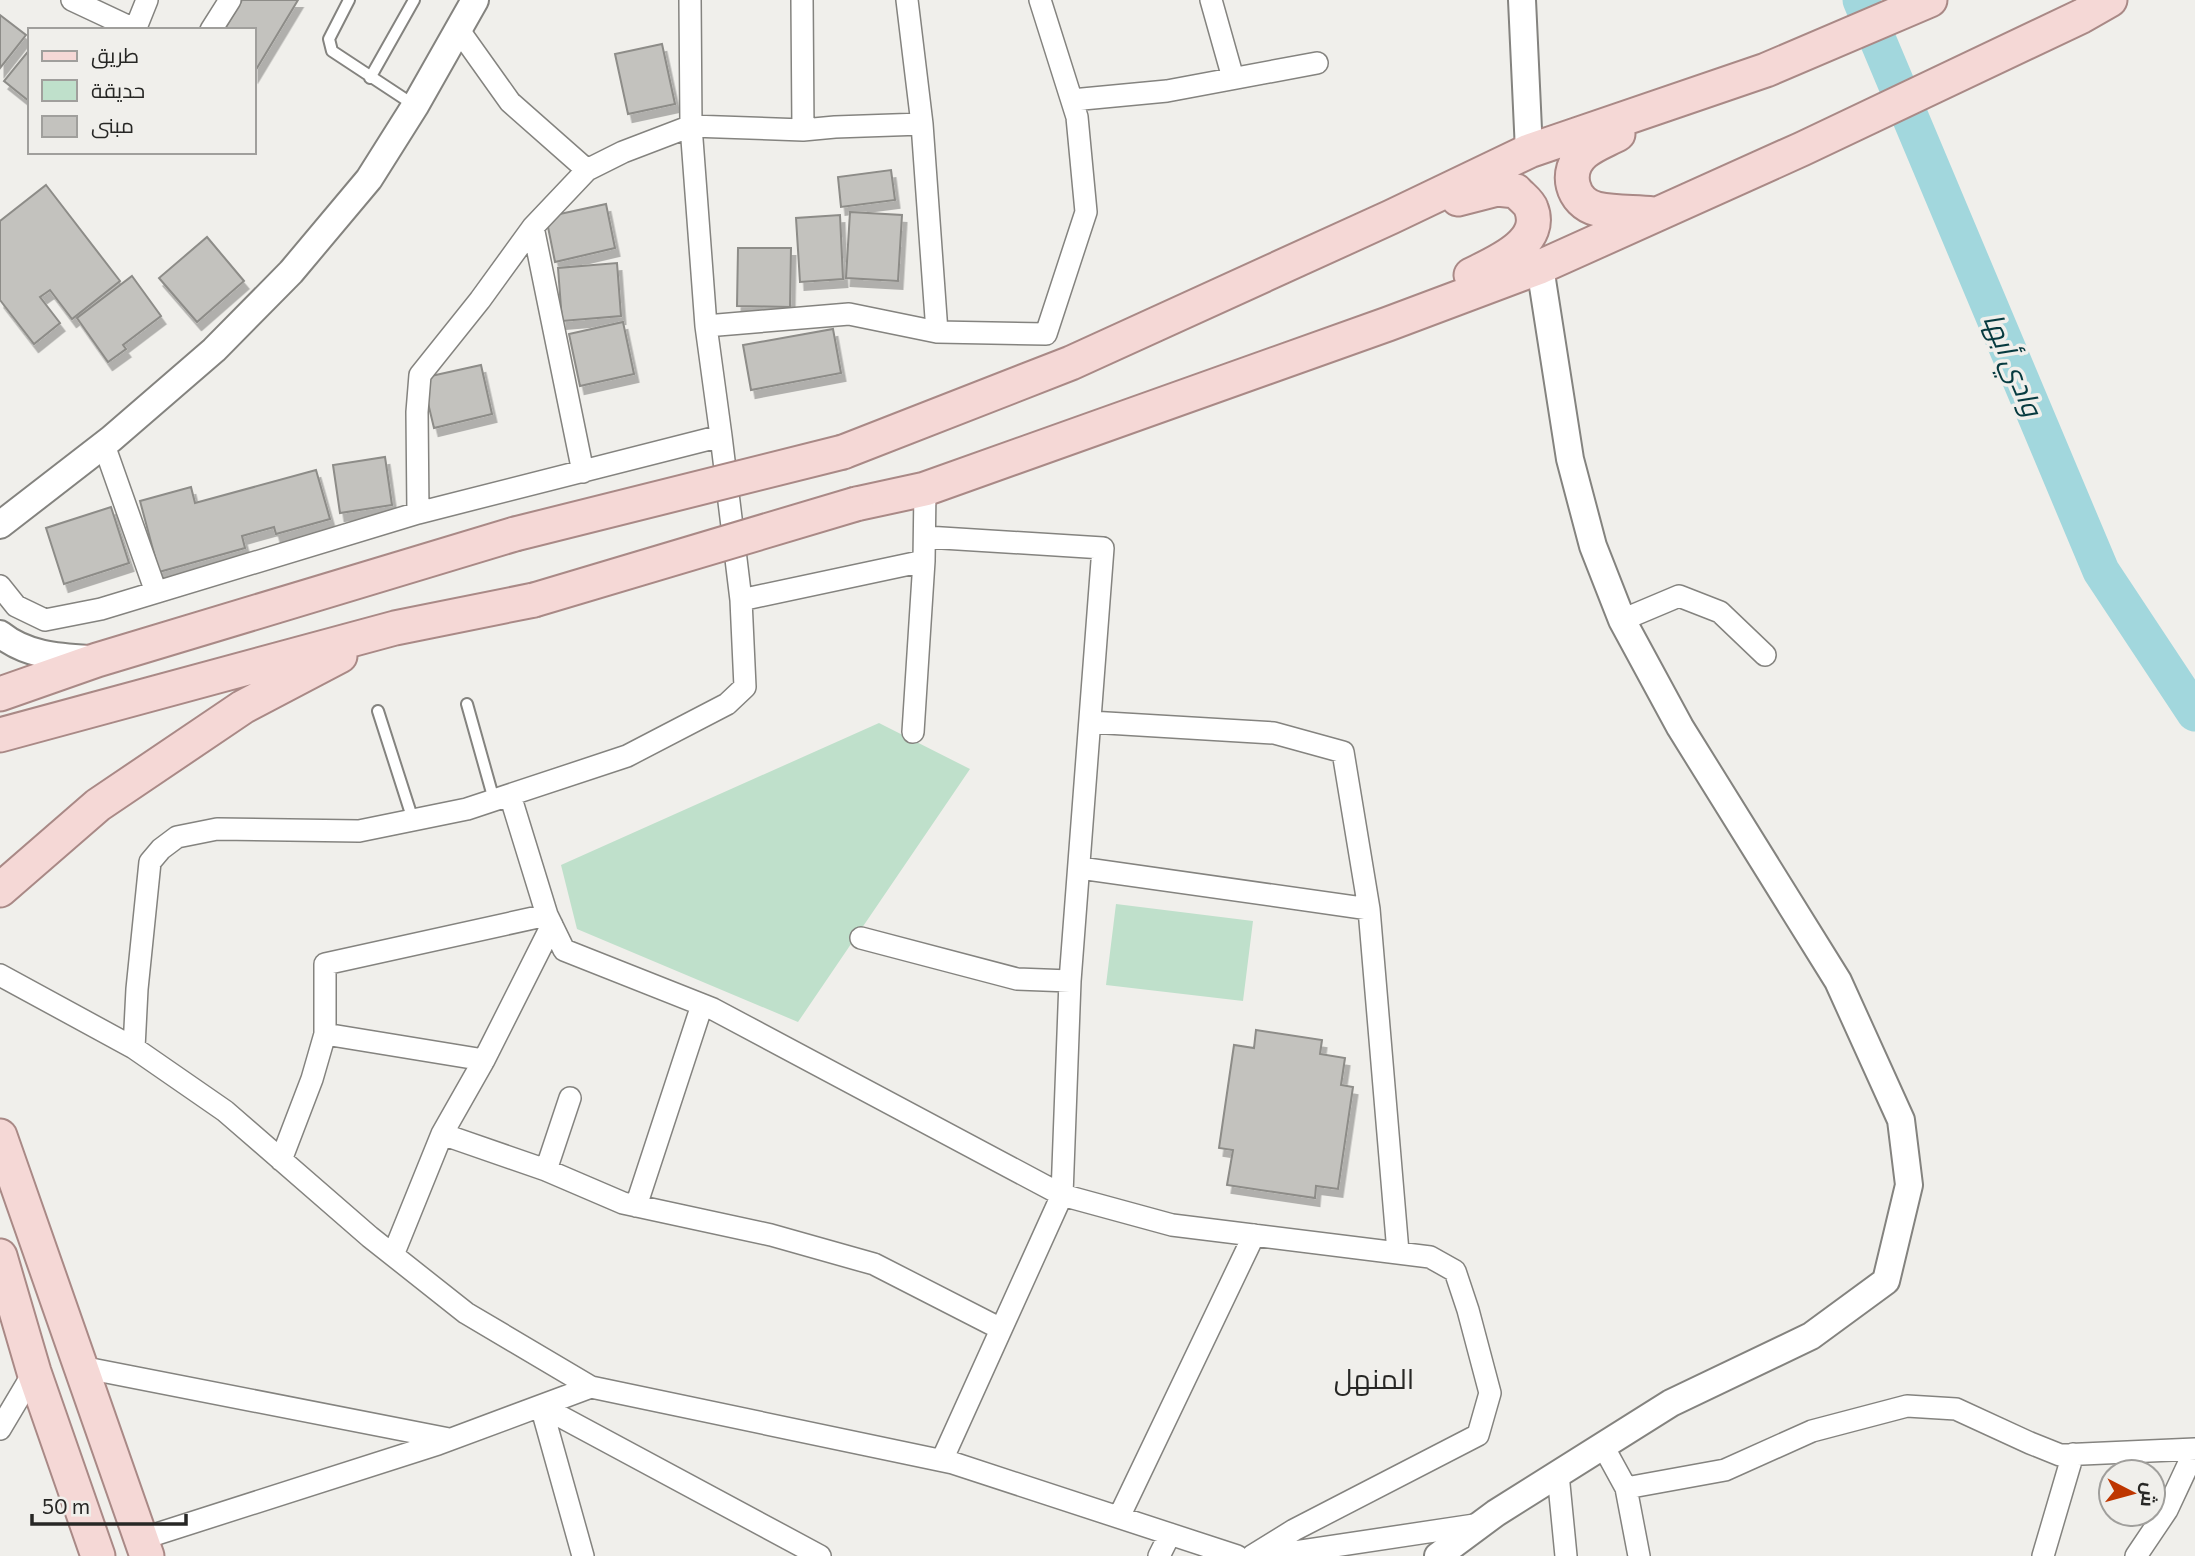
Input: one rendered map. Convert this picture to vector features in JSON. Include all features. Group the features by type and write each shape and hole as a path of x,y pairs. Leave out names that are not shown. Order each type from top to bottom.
{"main road":[{"path":"4,690 515,534 843,452 1071,363 1529,151 1766,70 1930,0"},
{"path":"0,735 395,628 534,600 856,504 925,489 1541,267 1802,149 2096,8"},
{"path":"1657,214 1596,209 1580,200 1572,185 1574,166 1583,153 1688,97"},
{"path":"1388,324 1442,289 1495,264 1523,246 1532,228 1531,208 1516,191 1497,189 1391,217"},
{"path":"0,890 98,805 243,707 395,628"},
{"path":"0,1136 144,1547"},
{"path":"2,1274 98,1556"}],"street":[{"path":"72,0 131,28"},
{"path":"136,28 147,0"},
{"path":"212,28 230,0"},
{"path":"0,525 104,445 214,350 291,272 369,179 415,106 475,0"},
{"path":"134,1048 136,989 150,862 160,849 177,837 217,829 359,831 467,809 627,756 727,704 745,687 741,600 706,326 691,126 690,0"},
{"path":"802,0 803,130"},
{"path":"907,0 922,124 937,332"},
{"path":"706,326 849,314 937,332 1046,334 1086,212 1077,117 1040,0"},
{"path":"1211,0 1233,79"},
{"path":"1522,0 1529,151"},
{"path":"458,29 510,102 587,170"},
{"path":"1072,100 1167,91 1317,63"},
{"path":"418,513 417,412 420,375 480,300 533,227 587,170 623,152 691,126 803,130 922,124"},
{"path":"533,227 583,472"},
{"path":"1438,1556 1482,1523 1671,1404 1811,1336 1886,1281 1909,1185 1901,1120 1838,981 1680,727 1622,620 1593,546 1570,459 1541,267"},
{"path":"0,586 16,606 45,620 101,608 418,513 721,436"},
{"path":"104,445 156,592"},
{"path":"913,732 926,537 925,489"},
{"path":"926,537 1103,548 1070,981 1062,1195 942,1460"},
{"path":"741,600 924,561"},
{"path":"1622,620 1679,596 1720,612 1765,655"},
{"path":"0,634 9,642 46,656 97,660"},
{"path":"1090,722 1274,733 1343,752 1369,909 1398,1252"},
{"path":"502,797 549,920 564,950 702,1005 1062,1195 1172,1225 1430,1257 1455,1271 1490,1393 1478,1435 1294,1530 1252,1556"},
{"path":"1080,868 1369,909"},
{"path":"281,1160 312,1079 325,1034 325,964 549,920"},
{"path":"393,1255 442,1134 484,1060 549,920"},
{"path":"861,938 1017,979 1070,981"},
{"path":"0,975 134,1048 225,1111 393,1255 466,1313 591,1387 942,1460 1237,1556"},
{"path":"636,1206 702,1005"},
{"path":"325,1034 484,1060"},
{"path":"546,1170 570,1098"},
{"path":"442,1134 546,1170 623,1203 771,1234 874,1264 1001,1329"},
{"path":"1119,1517 1254,1235"},
{"path":"80,1367 451,1440"},
{"path":"0,1429 34,1372"},
{"path":"144,1547 451,1440 591,1387"},
{"path":"541,1406 583,1556"},
{"path":"541,1406 820,1556"},
{"path":"1626,1488 1724,1470 1812,1431 1908,1406 1956,1409 2029,1444 2060,1455 2195,1450 2167,1510 2136,1556"},
{"path":"1603,1446 1626,1488 1639,1556"},
{"path":"2043,1556 2073,1454"},
{"path":"1558,1474 1566,1556"},
{"path":"1268,1556 1482,1523"},
{"path":"1159,1556 1170,1534"}],"lane":[{"path":"349,0 329,39 332,51 415,106"},
{"path":"370,78 414,0"},
{"path":"467,704 502,797"},
{"path":"378,711 413,820"}],"green space":[{"path":"879,723 970,769 798,1022 577,929 561,865"},
{"path":"1116,904 1253,921 1243,1001 1106,985"}],"building":[{"path":"242,0 298,0 256,70 256,28 225,28"},
{"path":"0,15 26,35 0,68"},
{"path":"662,44 675,104 628,114 615,54"},
{"path":"28,51 28,100 4,81"},
{"path":"891,170 895,200 841,207 838,177"},
{"path":"46,185 120,281 72,319 50,290 40,297 60,323 34,344 0,300 0,221"},
{"path":"606,204 615,248 555,262 546,217"},
{"path":"850,212 902,215 898,281 846,278"},
{"path":"840,215 843,279 800,282 796,218"},
{"path":"207,237 244,281 197,322 159,278"},
{"path":"738,248 791,248 790,307 737,306"},
{"path":"617,263 621,316 562,321 558,268"},
{"path":"132,276 161,316 123,345 126,349 108,362 77,318"},
{"path":"623,322 634,374 580,386 569,334"},
{"path":"833,329 841,373 751,390 743,345"},
{"path":"481,365 492,414 434,428 422,378"},
{"path":"385,457 392,505 340,513 333,465"},
{"path":"316,470 330,519 276,534 274,527 242,536 245,548 159,572 140,501 191,487 195,503"},
{"path":"111,507 129,563 64,584 46,528"},
{"path":"1256,1030 1322,1040 1320,1054 1345,1058 1341,1085 1353,1087 1338,1189 1316,1186 1315,1198 1227,1185 1233,1150 1219,1148 1234,1045 1254,1048"}],"waterway":[{"name":"وادي أبها","path":"1861,0 2101,571 2195,713"}],"district":[{"name":"المنهل","path":"1374,1378"}]}
